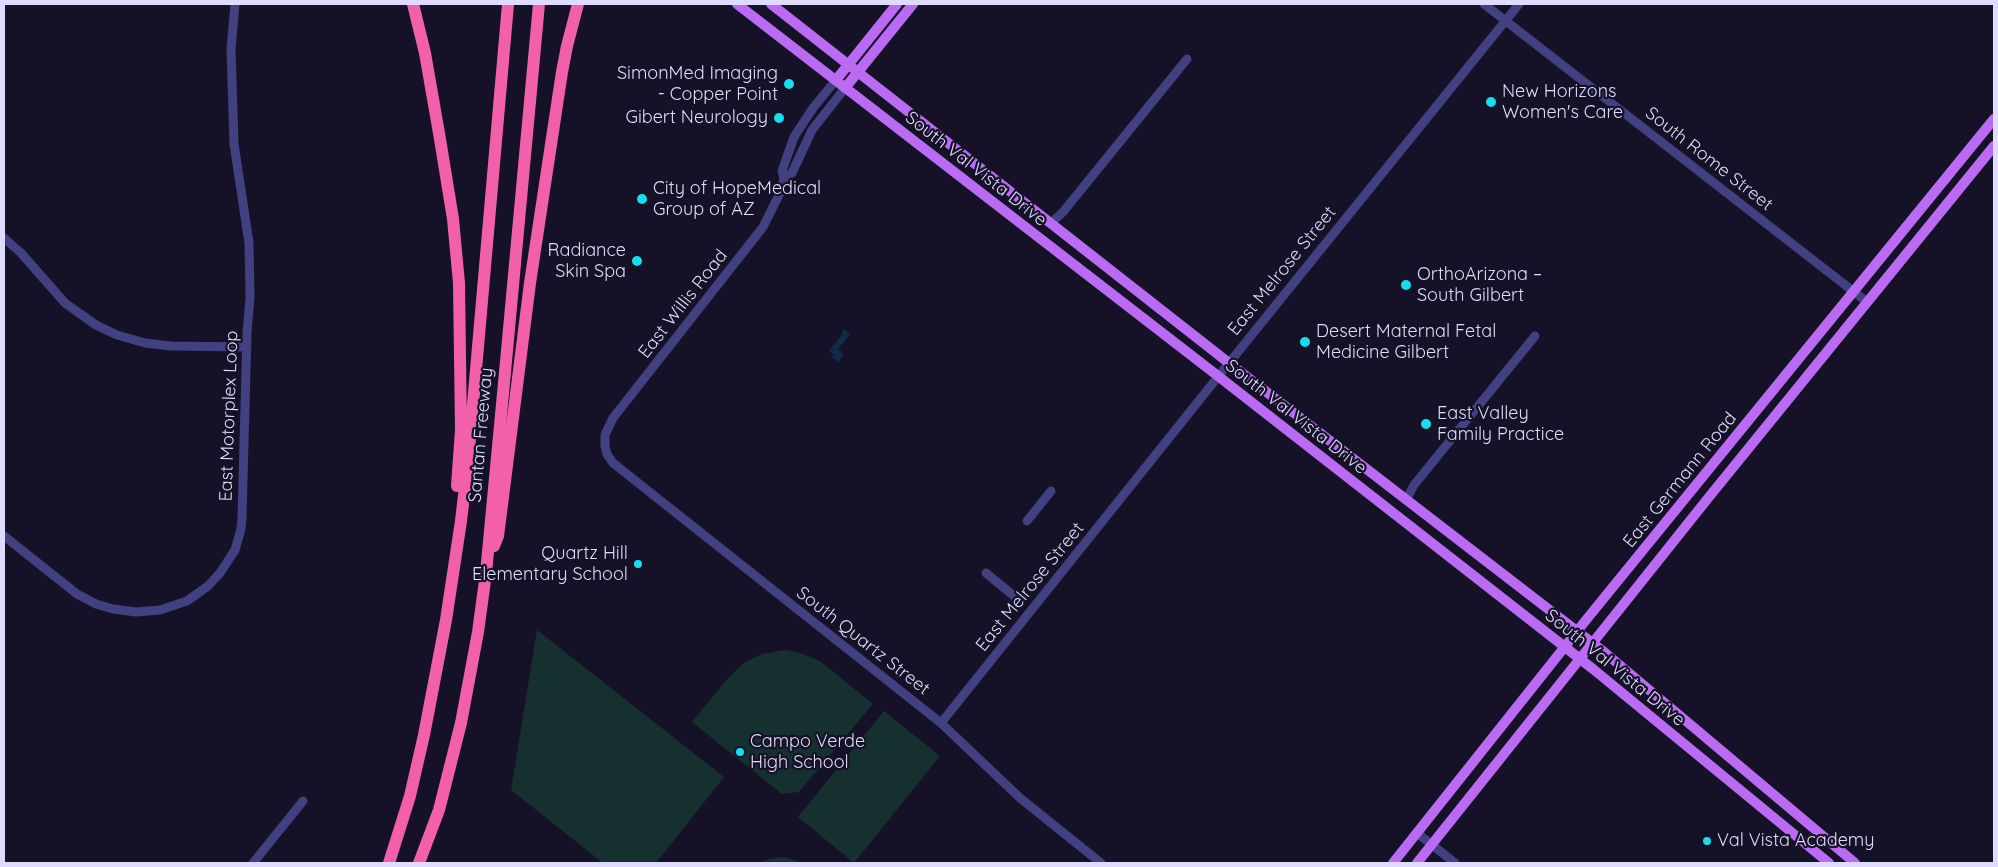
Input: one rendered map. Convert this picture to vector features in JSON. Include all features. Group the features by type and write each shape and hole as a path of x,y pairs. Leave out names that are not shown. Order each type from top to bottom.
{"highway":[{"path":"413,4 425,52 453,218 459,283 461,430 457,488 461,521"},
{"name":"Santan Freeway","path":"389,863 410,796 424,735 446,620 461,521 468,462 508,4"},
{"name":"Santan Freeway","path":"419,863 438,810 462,723 486,572 539,4"},
{"path":"486,572 498,536 534,254 567,46 578,4"}],"main road":[{"name":"South Val Vista Drive","path":"737,4 1580,659 1831,863"},
{"name":"South Val Vista Drive","path":"771,4 1406,500 1593,643 1855,863"},
{"path":"836,80 897,4"},
{"path":"845,88 913,4"},
{"name":"East Germann Road","path":"1393,863 1564,647 1994,119"},
{"name":"East Germann Road","path":"1417,863 1994,146"},
{"path":"1039,238 1051,223"},
{"path":"1395,514 1406,500"},
{"path":"1715,770 1726,755"},
{"path":"1831,863 1842,852"}],"street":[{"name":"East Motorplex Loop","path":"4,536 77,594 96,604 113,609 136,612 160,610 188,601 208,586 229,561 241,529 244,484 246,347 250,297 249,243 234,144 231,99 231,49 235,4"},
{"name":"South Rome Street","path":"1484,4 1867,302"},
{"name":"East Melrose Street","path":"941,724 1229,362 1520,4"},
{"path":"1051,223 1063,212 1187,60"},
{"name":"East Willis Road","path":"605,446 607,429 613,418 764,227 776,204 784,178 782,171 794,137 813,108 836,80"},
{"name":"East Willis Road","path":"784,178 792,173 812,130 845,88"},
{"path":"4,238 21,253 65,302 91,321 117,335 146,343 171,346 246,347"},
{"path":"1406,500 1414,485 1535,336"},
{"name":"South Quartz Street","path":"605,446 613,463 941,724 1020,798 1101,863"},
{"path":"1027,521 1051,491"},
{"path":"986,574 1014,596"},
{"path":"254,863 303,801"},
{"path":"1417,833 1455,863"}],"green space":[{"path":"537,630 724,777 656,863 603,863 511,790"},
{"path":"786,650 820,661 873,704 799,792 782,794 692,722 728,678 745,662 762,654"},
{"path":"884,711 940,756 854,863 798,817"},
{"path":"783,857 803,863 758,863 769,859"}],"water":[{"path":"844,329 850,334 838,349 844,355 838,362 829,351"}],"place":[{"name":"SimonMed Imaging - Copper Point","path":"789,84"},
{"name":"New Horizons Women's Care","path":"1491,102"},
{"name":"Gibert Neurology","path":"779,118"},
{"name":"City of HopeMedical Group of AZ","path":"642,199"},
{"name":"Radiance Skin Spa","path":"637,261"},
{"name":"OrthoArizona – South Gilbert","path":"1406,285"},
{"name":"Desert Maternal Fetal Medicine Gilbert","path":"1305,342"},
{"name":"East Valley Family Practice","path":"1426,424"},
{"name":"Quartz Hill Elementary School","path":"638,564"},
{"name":"Campo Verde High School","path":"740,752"},
{"name":"Val Vista Academy","path":"1707,841"}]}
